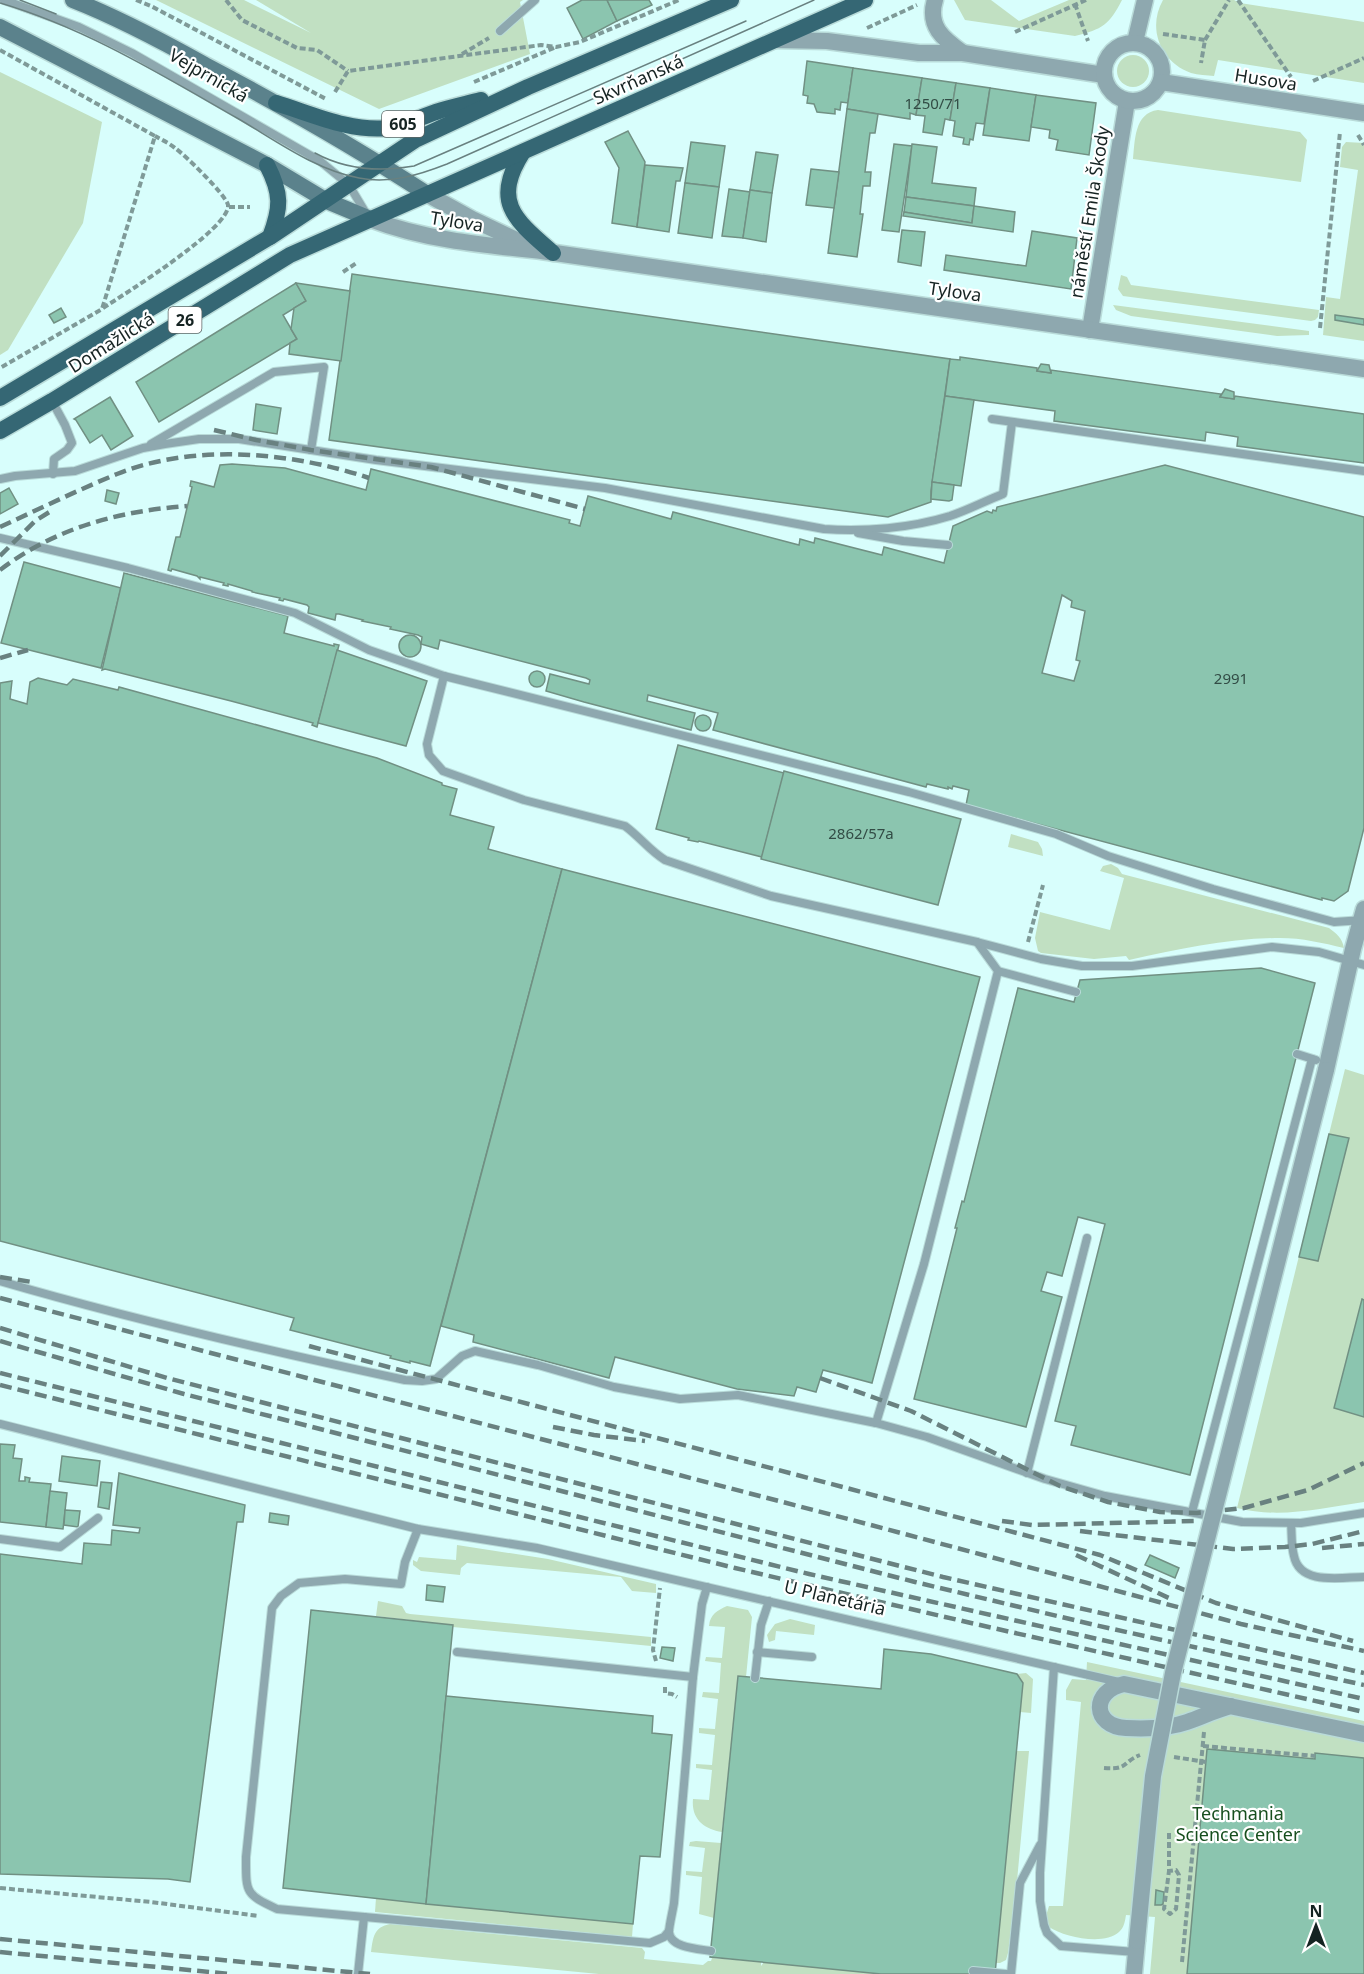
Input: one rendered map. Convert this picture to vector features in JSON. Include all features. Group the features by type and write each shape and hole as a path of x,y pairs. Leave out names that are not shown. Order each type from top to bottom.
{"main road":[{"name":"Vejprnická","path":"73,0 116,17 276,103 380,163 427,194"},
{"name":"Skvrňanská","path":"380,163 415,140 441,127 731,0"},
{"name":"Skvrňanská","path":"427,194 865,0"},
{"path":"0,27 267,165 327,201 370,219"},
{"name":"605","path":"276,103 353,126 388,128 435,112 528,87"},
{"path":"523,152 510,176 509,201 523,227 547,252"},
{"name":"26","path":"327,201 380,163"},
{"path":"267,165 275,180 279,197 278,215 270,237"},
{"name":"26","path":"370,219 427,194"},
{"name":"Domažlická","path":"0,398 327,201"},
{"name":"Domažlická","path":"0,431 290,255 370,219"}],"street":[{"path":"935,0 934,25 945,40 963,53"},
{"path":"1135,42 1145,0"},
{"path":"776,40 836,42 919,53 963,53 1104,75"},
{"path":"1135,42 1152,49 1158,56 1163,73 1161,82 1151,95 1144,99 1127,101 1111,92 1104,75 1104,64 1116,48 1125,43 1135,42"},
{"name":"Husova","path":"1161,82 1364,114"},
{"name":"náměstí Emila Škody","path":"1090,330 1127,101"},
{"name":"Tylova","path":"427,194 472,219 547,252"},
{"name":"Tylova","path":"370,219 401,230 449,242 547,252 1364,369"},
{"path":"1134,1974 1153,1776 1173,1673 1322,1064 1357,963 1363,916"},
{"name":"U Planetária","path":"1231,1706 1185,1723 1124,1728 1108,1724 1101,1714 1099,1703 1112,1686 1124,1684 1231,1706 1364,1734"}],"lane":[{"name":"Vejprnická","path":"4,0 79,27 132,53 320,161 349,185 370,219"},
{"path":"500,31 535,0"},
{"path":"143,448 274,372 324,367 311,450"},
{"path":"52,401 72,442 67,450 54,459 53,474"},
{"path":"992,419 1364,471"},
{"path":"846,531 907,526 950,516 1003,494 1012,422"},
{"path":"0,479 75,471 143,448 180,441 221,438 256,440 387,462 605,488 824,529 948,545"},
{"path":"0,538 128,568 294,613 369,650 444,676 909,792 1056,834 1108,856 1213,889 1323,919 1334,921 1363,916"},
{"path":"444,676 427,744 429,755 443,771 524,800 625,826 653,853 665,860 771,896 1082,966 1132,966 1272,947 1319,952 1357,963"},
{"path":"977,942 998,971 1076,992"},
{"path":"876,1424 924,1264 998,971"},
{"path":"1192,1512 1322,1064 1297,1054"},
{"path":"1027,1473 1087,1238"},
{"path":"0,1281 261,1349 405,1380 436,1379 462,1356 475,1351 538,1365 614,1387 680,1399 738,1395 876,1424 927,1437 1027,1473 1105,1496 1242,1522 1291,1523 1364,1513"},
{"name":"U Planetária","path":"0,1424 418,1529 537,1548 1124,1684"},
{"path":"0,1539 60,1548 98,1518"},
{"path":"1291,1523 1294,1558 1299,1568 1316,1577 1364,1577"},
{"path":"418,1529 405,1562 401,1584 345,1579 299,1583 281,1596 272,1608 246,1857 246,1885 255,1899 277,1909 650,1943 664,1937 669,1931 674,1903 693,1677 702,1604 707,1587"},
{"path":"755,1678 761,1625 769,1601"},
{"path":"457,1652 693,1677"},
{"path":"757,1652 812,1658"},
{"path":"1054,1667 1042,1842 1041,1901 1047,1933 1061,1946 1136,1947"},
{"path":"1011,1974 1020,1883 1042,1842"},
{"path":"358,1974 364,1917"},
{"path":"669,1931 676,1942 691,1948 711,1951"},
{"path":"972,1971 1006,1974"}],"path":[{"path":"136,0 332,102"},
{"path":"226,0 242,20 297,48 317,50 348,71 541,45 556,47"},
{"path":"464,87 556,47 580,42 679,0"},
{"path":"1015,32 1086,0"},
{"path":"1201,63 1205,40 1229,0"},
{"path":"1238,0 1291,77"},
{"path":"1075,4 1088,41"},
{"path":"836,42 918,5"},
{"path":"459,56 500,31"},
{"path":"1163,34 1205,40"},
{"path":"0,50 175,148 204,175 226,200 229,207"},
{"path":"1313,81 1364,58"},
{"path":"335,92 348,71"},
{"path":"1320,328 1340,132"},
{"path":"1358,135 1364,145"},
{"path":"102,309 155,136"},
{"path":"229,207 250,207"},
{"path":"0,368 102,309 182,255 212,229 229,207"},
{"path":"343,272 358,262"},
{"path":"1025,955 1043,885"},
{"path":"661,1576 654,1658 657,1663 667,1666 665,1693 672,1694 680,1701"},
{"path":"1182,1962 1205,1714"},
{"path":"1203,1746 1315,1756"},
{"path":"1169,1833 1169,1871 1164,1907 1168,1913 1176,1909 1179,1873 1172,1869 1169,1871"},
{"path":"0,1888 151,1902 268,1917"},
{"path":"1177,1895 1188,1897"}],"green space":[{"path":"156,0 244,0 311,33 256,0 523,0 520,2 530,54 379,109"},
{"path":"954,0 991,0 1019,21 1069,0 1122,0 1104,25 1075,36 965,20"},
{"path":"1163,0 1234,0 1240,3 1364,22 1364,83 1218,60 1214,76 1191,73 1171,61 1159,43 1156,22"},
{"path":"1133,55 1144,60 1149,71 1144,82 1133,87 1122,82 1117,71 1122,60"},
{"path":"0,72 102,122 83,223 8,350 0,355"},
{"path":"1158,110 1300,132 1307,140 1301,182 1133,159 1135,136 1140,122 1150,112"},
{"path":"1346,142 1364,143 1364,341 1323,335 1326,297 1340,299 1358,170 1340,167 1342,147"},
{"path":"1121,275 1127,277 1131,285 1319,310 1318,317 1311,321 1123,296 1118,289"},
{"path":"1113,305 1309,331 1309,335 1277,336 1131,316 1116,310"},
{"path":"1011,834 1038,842 1043,856 1008,847"},
{"path":"1111,864 1122,874 1329,928 1339,936 1344,948 1304,940 1261,938 1185,948 1129,960 1126,956 1094,959 1038,951 1035,938 1040,912 1110,930 1124,878 1100,871 1103,866"},
{"path":"1345,1069 1364,1075 1364,1502 1285,1513 1237,1508"},
{"path":"457,1545 548,1559 656,1584 656,1593 632,1591 621,1577 467,1563 461,1568 460,1575 421,1571 413,1565 413,1560 417,1562 419,1557 456,1560"},
{"path":"378,1601 402,1606 406,1613 410,1614 651,1637 651,1646 453,1627 453,1625 376,1616"},
{"path":"727,1606 748,1610 752,1617 746,1677 738,1676 722,1832 704,1826 700,1822 694,1812 693,1799 709,1800 712,1770 696,1768 696,1764 712,1765 715,1735 699,1733 699,1728 715,1729 718,1699 702,1697 703,1692 719,1693 721,1663 705,1661 706,1657 722,1658 725,1627 709,1626 713,1615"},
{"path":"790,1619 815,1625 814,1635 776,1631 775,1640 769,1642 767,1635 775,1624"},
{"name":"Techmania Science Center","path":"1087,1662 1364,1721 1364,1974 1150,1974 1155,1917 1126,1915 1121,1930 1104,1939 1074,1937 1049,1927 1046,1916 1049,1906 1063,1906 1081,1702 1066,1700 1066,1690 1072,1679 1086,1680"},
{"path":"1026,1673 1033,1679 1031,1713 1020,1712 1023,1683 1017,1674"},
{"path":"1016,1751 1029,1751 1016,1892 1008,1953 1006,1960 996,1963"},
{"path":"690,1842 721,1843 714,1918 699,1914 702,1877 686,1875 686,1871 702,1872 705,1848 689,1846"},
{"path":"376,1898 633,1924 632,1937 375,1912"},
{"path":"390,1924 642,1948 645,1952 644,1959 703,1965 712,1958 761,1962 761,1966 764,1962 881,1974 599,1974 371,1952 377,1930"}],"building":[{"path":"582,0 607,0 617,21 583,39 567,8"},
{"path":"607,0 649,0 652,5 617,21"},
{"path":"807,61 853,68 848,103 841,102 840,110 835,109 835,114 817,112 814,104 807,103 808,96 803,95"},
{"path":"853,68 922,78 916,115 910,113 910,119 847,109"},
{"path":"922,78 956,83 950,120 945,119 942,135 923,132 925,116 916,115"},
{"path":"956,83 990,88 984,124 976,123 973,140 970,139 969,145 963,144 964,138 953,136 955,121 950,120"},
{"path":"990,88 1036,95 1029,141 983,135"},
{"path":"1036,95 1096,103 1089,155 1056,150 1058,140 1049,138 1050,130 1031,127"},
{"path":"847,109 878,114 875,133 870,133 865,172 871,172 870,186 863,186 860,214 863,214 857,257 828,253"},
{"path":"628,131 645,162 637,227 612,223 619,168 605,142"},
{"path":"691,142 725,146 719,187 685,183"},
{"path":"894,144 912,146 899,232 882,230"},
{"path":"912,144 937,147 932,183 976,188 974,206 906,197"},
{"path":"756,152 778,155 772,193 750,190"},
{"path":"645,165 683,168 680,181 676,181 669,232 637,227"},
{"path":"811,169 839,172 834,208 806,205"},
{"path":"685,183 719,187 712,238 678,233"},
{"path":"729,189 750,192 743,238 722,236"},
{"path":"750,190 772,193 766,242 743,238"},
{"path":"906,197 974,206 972,223 904,212"},
{"path":"974,206 1015,212 1013,232 903,216 904,212 972,223"},
{"path":"902,230 925,232 921,266 898,262"},
{"path":"1032,231 1077,238 1071,289 944,270 946,255 1026,266"},
{"path":"352,274 950,359 931,502 888,517 329,440"},
{"path":"296,283 306,301 283,315 297,339 159,422 136,382"},
{"path":"296,283 350,291 341,361 289,354 290,343 297,339 291,329 294,308 306,301"},
{"path":"61,308 66,317 54,323 49,315"},
{"path":"1335,315 1364,319 1364,325 1335,320"},
{"path":"960,357 1037,368 1037,371 1051,373 1051,370 1221,394 1220,397 1234,399 1235,396 1364,414 1364,463 1237,446 1238,437 1206,432 1205,441 1054,421 1055,411 945,396 950,359 960,360"},
{"path":"1041,364 1049,365 1051,373 1037,371"},
{"path":"1225,389 1234,392 1234,399 1220,397"},
{"path":"945,396 974,400 961,486 932,482"},
{"path":"110,397 133,436 111,450 102,435 90,443 74,419"},
{"path":"256,404 281,408 277,434 253,430"},
{"path":"220,465 285,468 366,490 371,469 570,520 569,523 580,526 588,496 671,519 673,512 799,545 800,539 814,543 815,538 882,555 884,547 944,563 953,526 987,511 992,513 997,507 1165,465 1364,517 1364,828 1348,891 1334,901 1322,898 1322,900 966,805 969,790 953,786 952,789 948,787 948,789 927,784 926,787 713,730 718,713 648,695 647,701 695,713 691,730 584,702 546,691 550,674 589,684 590,680 586,678 440,640 438,649 421,644 422,637 418,635 390,629 391,627 339,614 336,614 335,620 308,613 307,605 284,599 279,600 280,598 228,584 228,586 223,585 224,583 200,577 200,579 197,576 172,569 168,570 176,537 180,537 192,487 190,486 191,481 214,487","holes":["1062,595 1072,601 1071,607 1085,611 1076,660 1080,661 1074,681 1042,673"]},
{"path":"932,482 954,485 952,500 931,499"},
{"path":"9,488 18,504 0,514 0,493"},
{"path":"107,490 119,493 116,504 105,501"},
{"path":"24,562 121,588 101,668 1,643"},
{"path":"124,573 288,616 284,633 334,646 334,644 339,645 317,727 312,725 313,723 231,701 102,670"},
{"path":"410,635 418,638 421,646 418,654 410,657 402,654 399,646 402,638"},
{"path":"337,650 427,681 406,746 318,723"},
{"path":"534,671 540,671 545,679 543,685 534,687 529,682 529,676"},
{"path":"38,678 67,685 73,679 118,690 119,687 377,758 457,789 450,815 494,827 488,849 562,869 430,1366 390,1358 391,1356 290,1330 294,1318 0,1241 0,683 12,681 10,699 27,704 30,682"},
{"path":"700,715 706,715 711,723 709,729 700,731 695,726 695,720"},
{"path":"678,745 784,773 762,857 688,840 689,838 656,829"},
{"path":"784,771 961,819 938,905 761,859"},
{"path":"562,869 980,977 872,1383 823,1370 816,1392 797,1387 794,1396 737,1389 615,1357 609,1378 473,1342 474,1335 441,1326"},
{"path":"1261,968 1315,983 1190,1475 1071,1445 1076,1426 1055,1421 1105,1224 1078,1217 1062,1276 1047,1272 1041,1291 1062,1297 1026,1427 914,1399 957,1228 955,1228 962,1201 964,1202 1018,988 1074,1002 1080,980"},
{"path":"1329,1134 1349,1138 1318,1261 1299,1257"},
{"path":"1362,1299 1364,1300 1364,1417 1334,1408"},
{"path":"0,1444 15,1445 13,1458 22,1459 19,1481 25,1481 25,1477 30,1478 29,1482 51,1484 46,1527 0,1522"},
{"path":"62,1456 100,1461 97,1486 59,1481"},
{"path":"119,1473 245,1505 243,1522 237,1522 190,1882 168,1879 0,1874 0,1554 82,1564 84,1543 111,1545 112,1530 139,1533 140,1528 113,1525"},
{"path":"101,1482 112,1483 109,1509 98,1507"},
{"path":"50,1491 67,1493 63,1529 46,1527"},
{"path":"65,1510 80,1511 78,1527 64,1525"},
{"path":"270,1513 289,1516 288,1525 269,1522"},
{"path":"1150,1555 1179,1568 1175,1578 1145,1565"},
{"path":"427,1585 445,1587 443,1602 426,1600"},
{"path":"311,1610 453,1625 426,1904 283,1888"},
{"path":"662,1647 675,1648 673,1661 660,1658"},
{"path":"884,1649 931,1654 1017,1674 1023,1683 995,1974 881,1974 710,1957 738,1676 881,1689"},
{"path":"446,1696 653,1716 652,1733 672,1735 660,1857 640,1856 633,1924 426,1904"},
{"name":"Techmania Science Center","path":"1207,1749 1315,1759 1315,1753 1364,1758 1364,1974 1187,1974"},
{"path":"1156,1890 1164,1892 1161,1905 1155,1905"}],"tram line":[{"path":"20,0 56,14"},
{"path":"0,3 62,25 122,53 311,161 343,174 382,180 415,175 447,164 814,0"},
{"path":"315,153 339,163 363,168 389,169 414,166 746,21"}],"railway":[{"path":"214,430 311,450 431,467 585,509"},
{"path":"0,527 117,474 147,464 178,458 210,455 276,457 308,462 369,478"},
{"path":"0,570 43,543 89,524 137,512 187,506"},
{"path":"0,556 35,521 51,511"},
{"path":"0,658 28,650"},
{"path":"0,1277 32,1282"},
{"path":"0,1298 1241,1624 1364,1651"},
{"path":"0,1328 167,1378 943,1577 1364,1673"},
{"path":"0,1341 184,1394 915,1582 1364,1685"},
{"path":"309,1346 1100,1555 1216,1603 1353,1641"},
{"path":"0,1373 809,1574 1364,1699"},
{"path":"820,1378 911,1411 1060,1486 1108,1502 1160,1512 1197,1513 1244,1508 1308,1490 1364,1463"},
{"path":"0,1385 735,1568 1364,1712"},
{"path":"553,1427 645,1441"},
{"path":"1002,1521 1032,1525 1197,1521"},
{"path":"1080,1531 1233,1549 1312,1544 1364,1531"},
{"path":"1322,1548 1364,1544"},
{"path":"1076,1555 1171,1599"},
{"path":"0,1939 370,1974"},
{"path":"0,1952 231,1974"}]}
